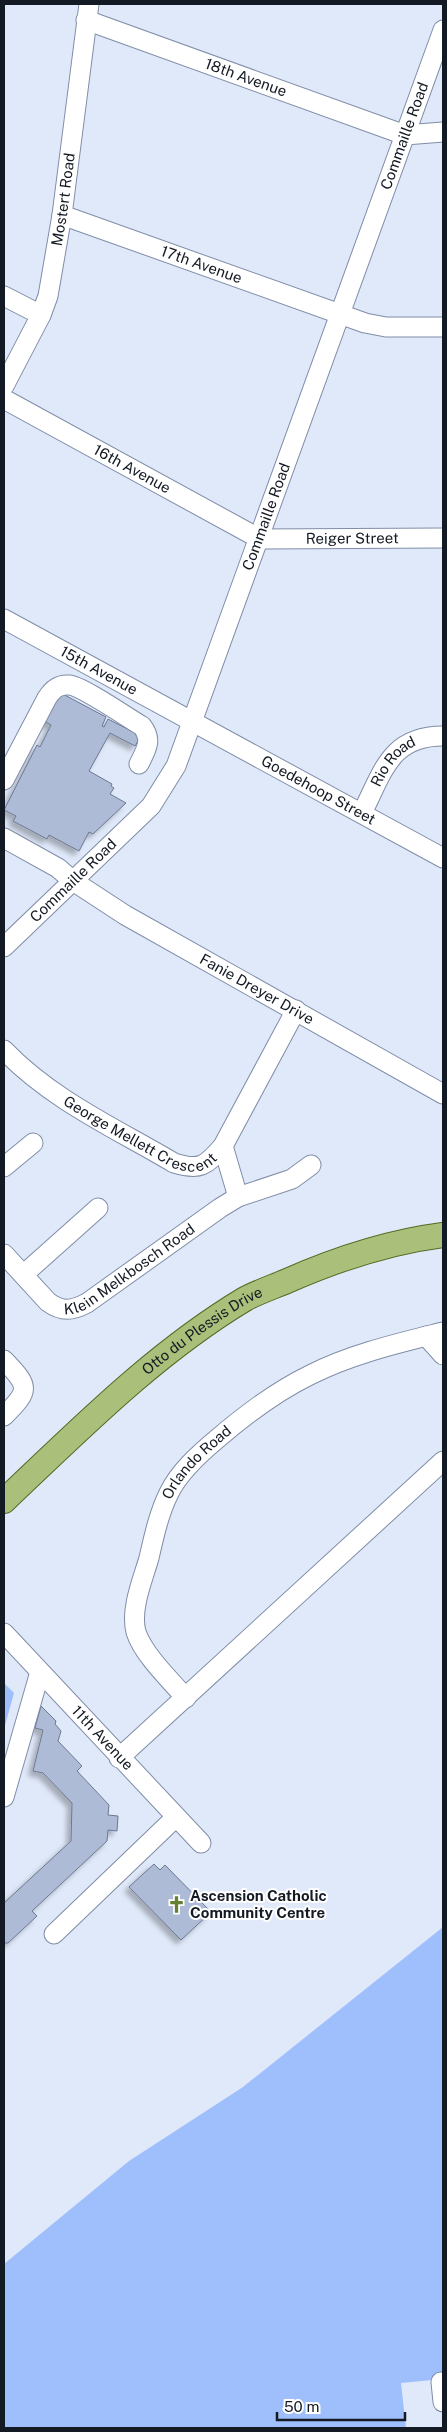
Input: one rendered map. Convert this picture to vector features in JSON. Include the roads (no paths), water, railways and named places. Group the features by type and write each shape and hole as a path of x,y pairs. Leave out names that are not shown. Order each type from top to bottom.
{"main road":[{"name":"Otto du Plessis Drive","path":"4,1501 109,1402 172,1350 246,1299 332,1262 384,1246 443,1235"}],"street":[{"name":"18th Avenue","path":"88,12 405,135"},
{"name":"Mostert Road","path":"4,386 41,315 52,278 88,12"},
{"name":"Commaille Road","path":"4,947 151,806 176,766 443,30"},
{"path":"405,135 443,132"},
{"name":"17th Avenue","path":"62,215 365,323 386,327 443,327"},
{"path":"4,296 41,315"},
{"name":"16th Avenue","path":"4,399 260,538"},
{"name":"Reiger Street","path":"260,538 443,538"},
{"name":"15th Avenue","path":"4,619 193,723"},
{"path":"4,780 47,698 53,689 60,685 75,687 142,726 147,732 149,743 139,764"},
{"name":"Goedehoop Street","path":"193,723 443,858"},
{"name":"Rio Road","path":"362,813 386,765 398,748 413,740 443,736"},
{"name":"Fanie Dreyer Drive","path":"4,838 58,868 125,915 443,1094"},
{"name":"George Mellett Crescent","path":"4,1050 24,1070 52,1093 174,1163 188,1167 202,1167 223,1146 296,1010"},
{"path":"4,1167 33,1143"},
{"path":"223,1146 238,1197"},
{"name":"Klein Melkbosch Road","path":"4,1254 48,1302 56,1308 75,1310 238,1197 292,1179 312,1165"},
{"path":"24,1274 98,1208"},
{"name":"Orlando Road","path":"186,1698 144,1648 136,1631 135,1614 139,1594 160,1514 169,1491 201,1453 231,1426 292,1384 311,1374 395,1344 435,1334 443,1356"},
{"path":"4,1360 22,1379 25,1387 22,1399 4,1416"},
{"path":"119,1758 443,1461"},
{"name":"11th Avenue","path":"4,1633 119,1758 201,1843"},
{"path":"4,1796 40,1672"},
{"path":"54,1934 176,1817"},
{"path":"441,2382 443,2402"}],"place":[{"name":"Ascension Catholic Community Centre","path":"176,1905"}]}
